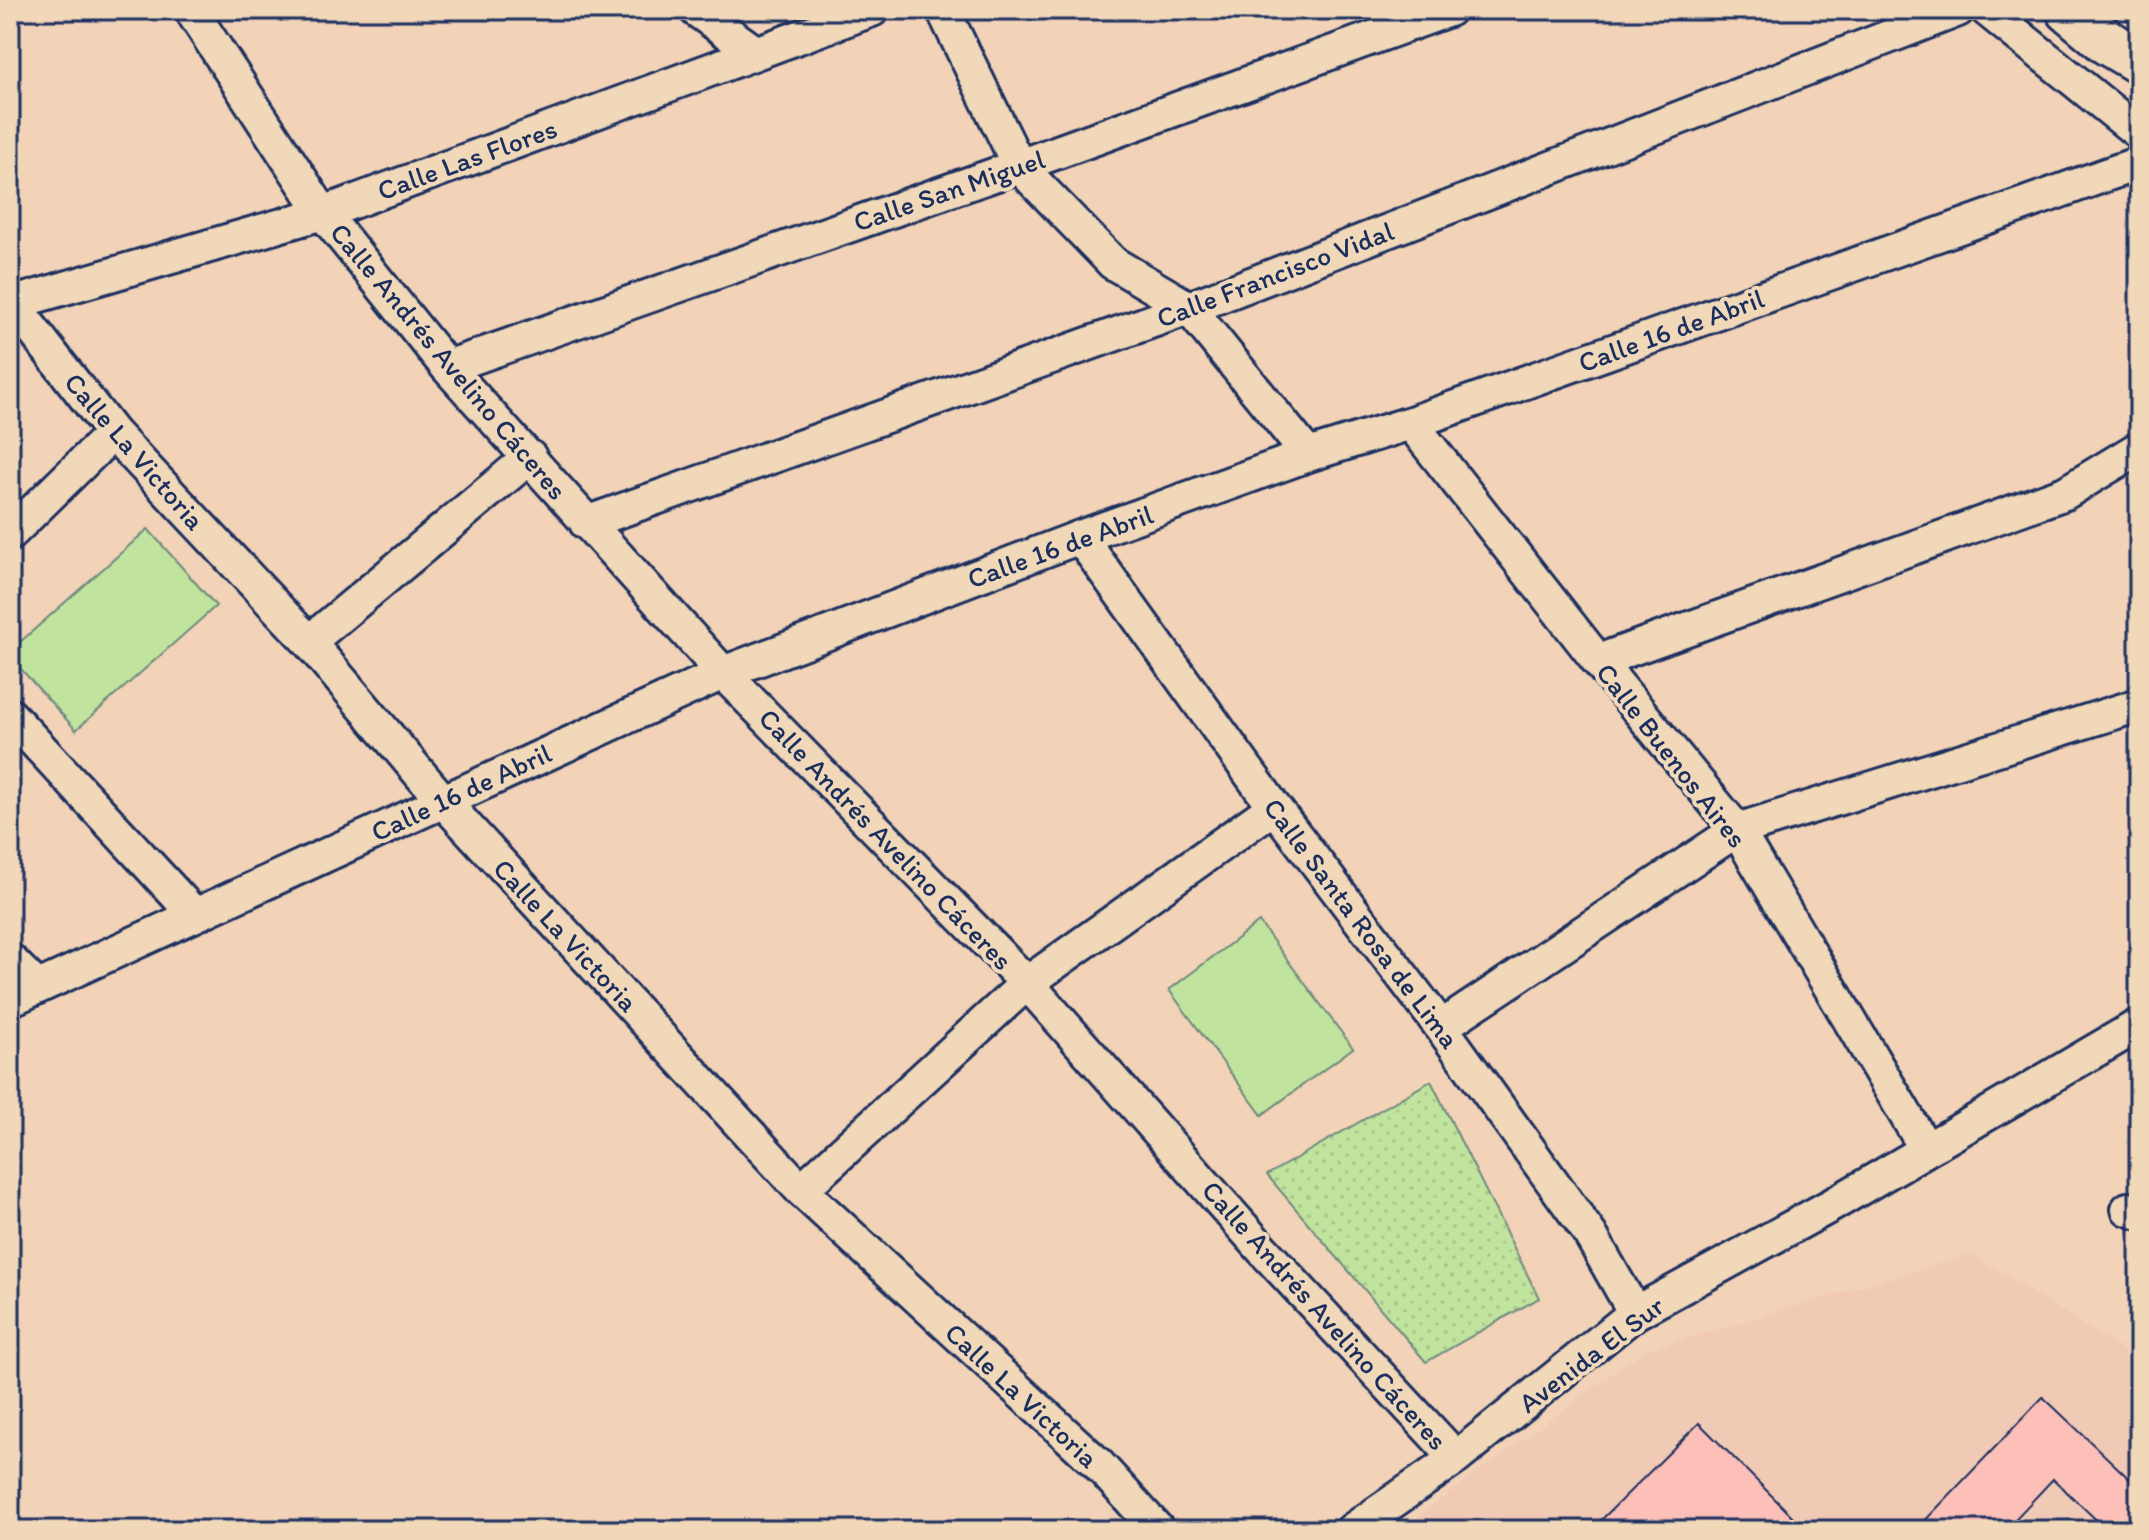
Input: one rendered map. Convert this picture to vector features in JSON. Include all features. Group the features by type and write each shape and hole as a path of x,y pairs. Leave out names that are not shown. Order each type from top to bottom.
{"street":[{"name":"Calle Andrés Avelino Cáceres","path":"191,10 323,213 447,367 723,673 1027,983 1263,1250 1456,1458"},
{"path":"696,10 755,52"},
{"name":"Calle Las Flores","path":"11,304 323,213 872,10"},
{"path":"943,10 1019,166 1113,263 1189,308 1308,455"},
{"name":"Calle San Miguel","path":"447,367 1019,166 1449,10"},
{"name":"Calle Francisco Vidal","path":"586,523 1189,308 1958,10"},
{"path":"1987,10 2139,133"},
{"path":"2069,10 2107,42 2139,61"},
{"name":"Calle 16 de Abril","path":"23,993 723,673 1080,537 1308,455 1411,423 2139,163"},
{"name":"Calle La Victoria","path":"11,304 113,433 309,642 442,800 801,1190 1098,1464 1158,1530"},
{"name":"Calle Buenos Aires","path":"1411,423 1598,661 1737,830 1926,1149"},
{"path":"10,534 113,433"},
{"path":"1598,661 2065,493 2139,448"},
{"path":"309,642 530,457"},
{"name":"Calle Santa Rosa de Lima","path":"1080,537 1274,807 1441,1027 1590,1234 1635,1313"},
{"path":"1441,1027 1737,830 2139,705"},
{"path":"10,715 195,915"},
{"path":"801,1190 1027,983 1274,807"},
{"path":"10,960 23,993"},
{"name":"Avenida El Sur","path":"1352,1530 1456,1458 1635,1313 1832,1205 2139,1025"}],"shaded area":[{"path":"1972,1254 2139,1360 2139,1530 1399,1530 1643,1351"}],"green space":[{"path":"148,529 216,606 76,730 10,657 10,651"},
{"path":"1259,922 1353,1048 1262,1115 1169,990"},
{"path":"1431,1081 1539,1298 1426,1362 1267,1175"}],"building":[{"path":"2043,1397 2139,1488 2139,1530 2107,1530 2053,1479 2005,1530 1916,1530"},
{"path":"1699,1423 1806,1530 1591,1530"}]}
